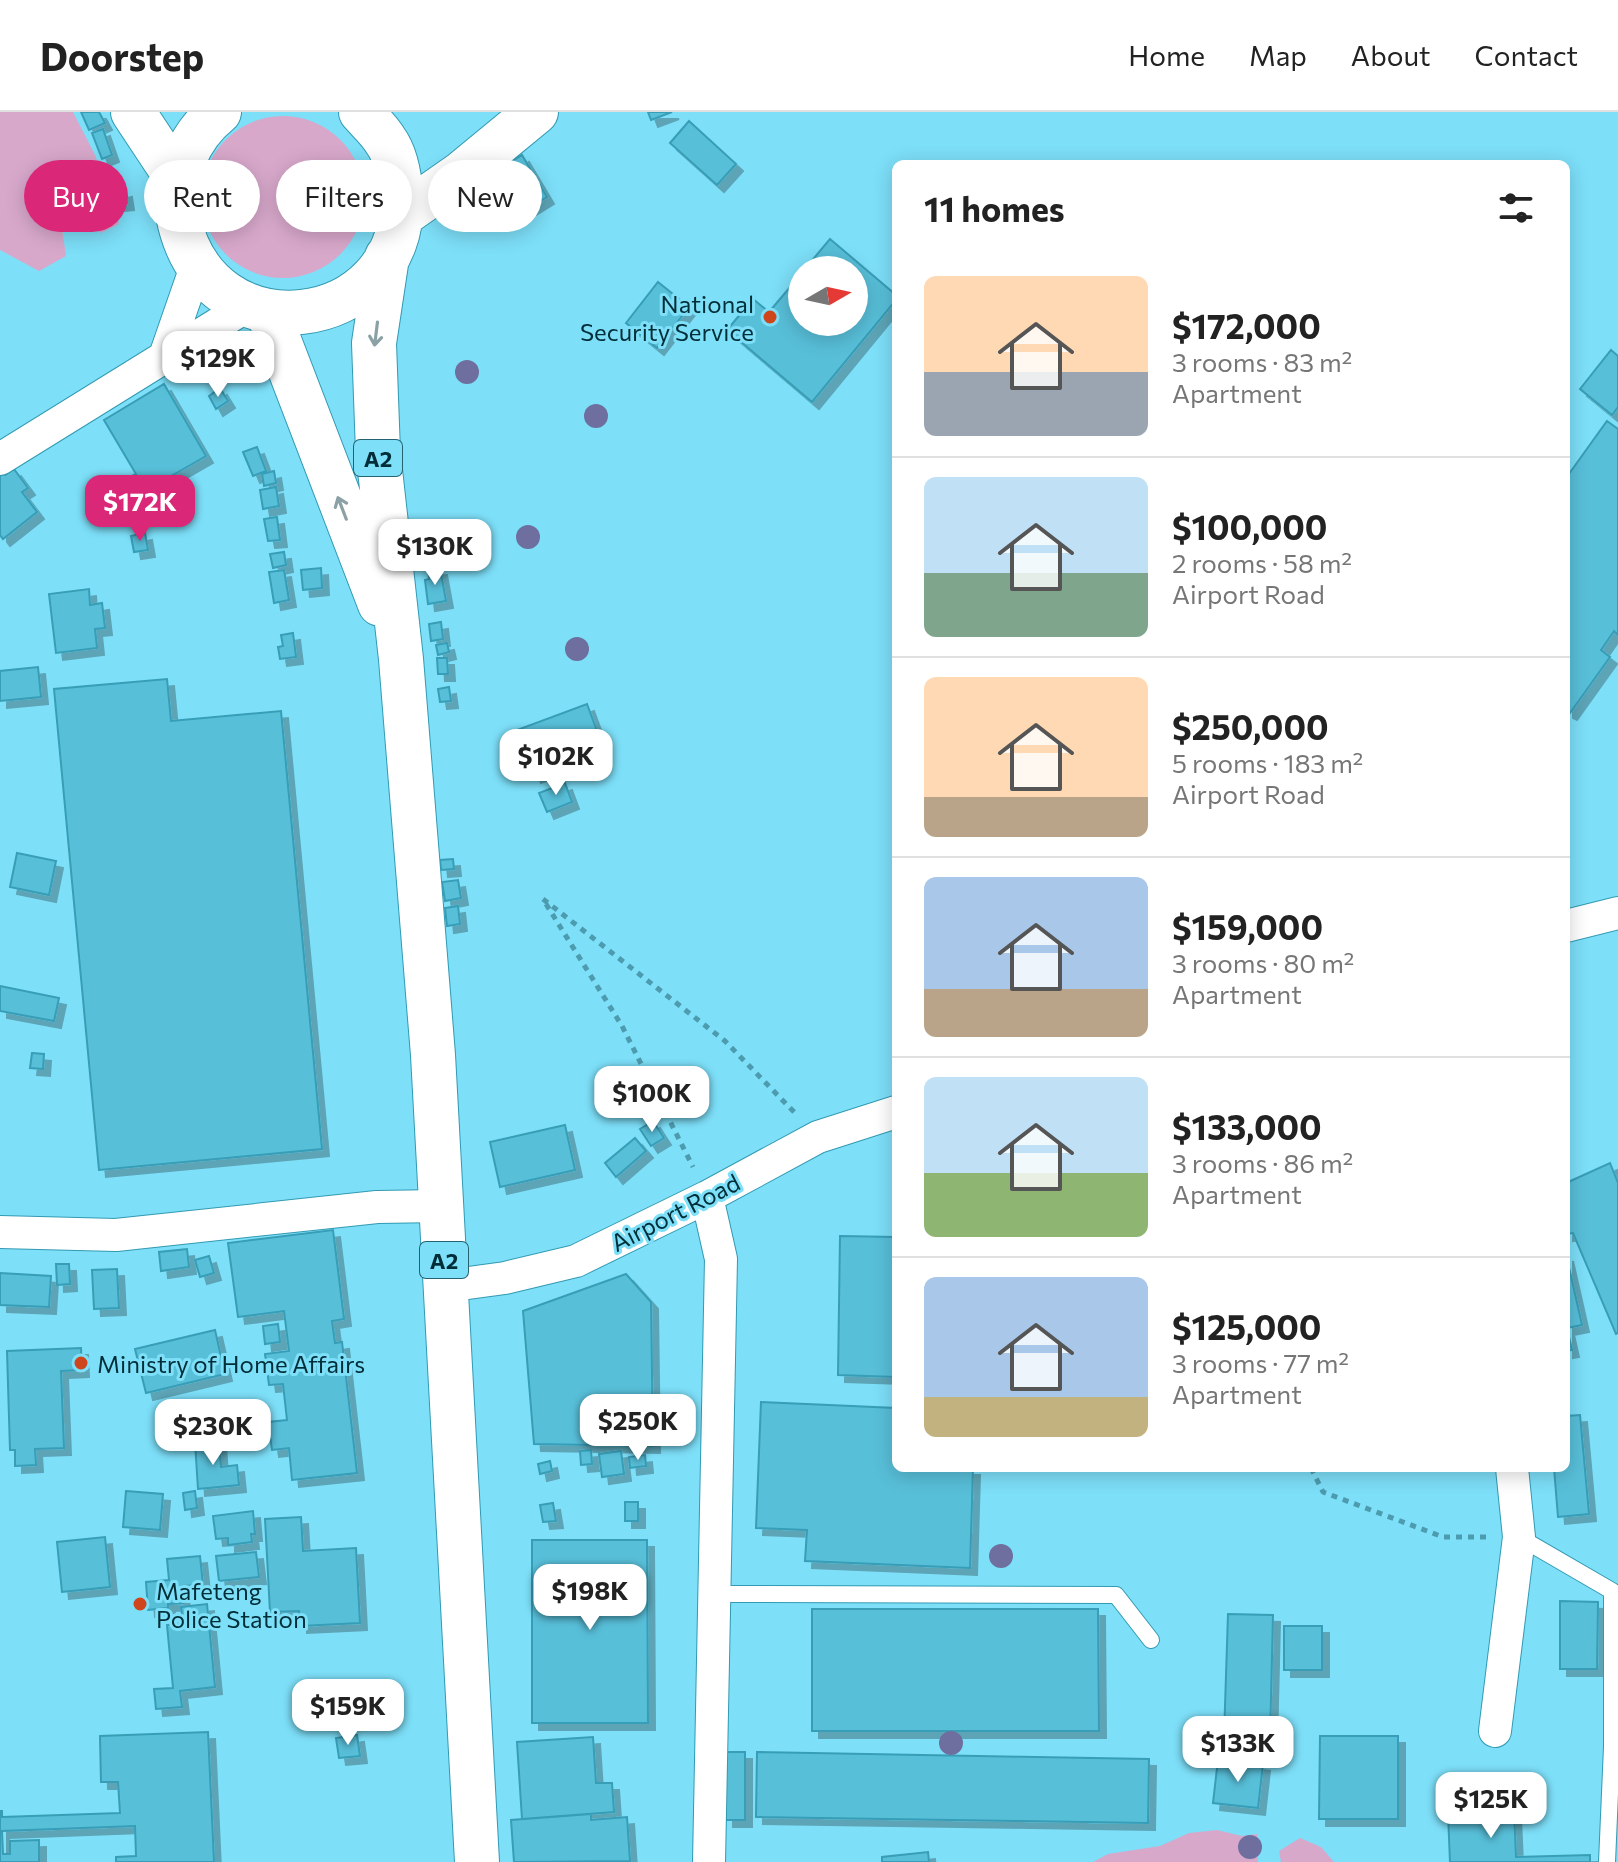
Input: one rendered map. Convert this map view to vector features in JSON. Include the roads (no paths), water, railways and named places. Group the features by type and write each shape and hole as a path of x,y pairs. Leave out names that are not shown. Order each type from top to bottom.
{"main road":[{"path":"133,112 165,160"},
{"path":"184,160 188,149 208,121 219,112"},
{"name":"A2","path":"361,112 387,141 394,160"},
{"path":"412,208 462,173 536,112"},
{"path":"182,232 197,264 219,289 258,309"},
{"name":"A2","path":"398,232 387,257 365,285 336,304 303,313 258,309 401,659"},
{"name":"A2","path":"387,257 374,343 377,437 401,659 433,1055 477,1862"}],"street":[{"path":"164,359 197,264"},
{"path":"0,459 164,359 258,309"},
{"path":"1570,925 1618,913"},
{"name":"Airport Road","path":"446,1286 505,1278 576,1261 707,1197 818,1137 892,1113"},
{"path":"707,1197 721,1259 709,1862"},
{"path":"0,1232 116,1235 377,1207 441,1206"},
{"path":"1495,1731 1519,1537 1512,1472"}],"lane":[{"path":"1519,1537 1612,1591 1612,1747 1607,1862"},
{"path":"714,1594 1116,1595 1151,1640"}],"place":[{"name":"National Security Service","path":"770,317"},
{"name":"Ministry of Home Affairs","path":"81,1363"},
{"name":"Mafeteng Police Station","path":"140,1604"}]}
